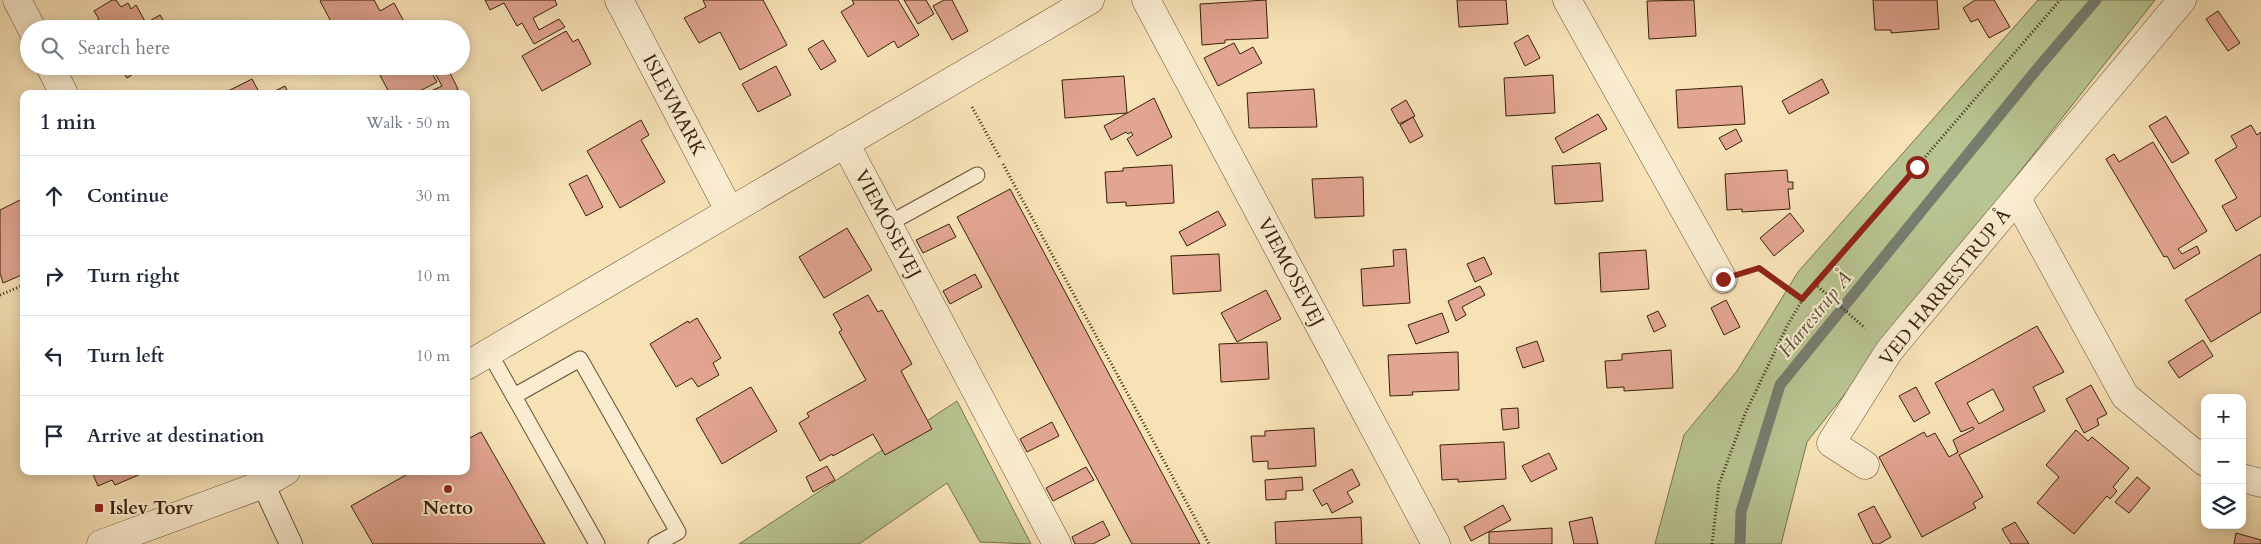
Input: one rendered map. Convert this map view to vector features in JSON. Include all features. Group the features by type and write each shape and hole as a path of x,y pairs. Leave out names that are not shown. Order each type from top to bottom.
{"street":[{"path":"17,0 27,20"},
{"name":"ISLEVMARK","path":"619,0 729,210"},
{"path":"470,364 1090,0"},
{"name":"VIEMOSEVEJ","path":"1146,0 1436,544"},
{"path":"1567,0 1723,279"},
{"name":"VED HARRESTRUP Å","path":"1865,466 1831,443 1889,351 2182,0"},
{"path":"54,75 62,90"},
{"name":"VIEMOSEVEJ","path":"845,143 1057,544"},
{"name":"VED HARRESTRUP Å","path":"2016,199 2125,396 2201,459"},
{"path":"101,544 269,476 291,544"},
{"path":"2246,479 2261,483"}],"lane":[{"path":"888,224 976,175"},
{"path":"489,352 597,544"},
{"path":"514,396 580,359 678,532 656,544"}],"path":[{"path":"1712,544 1719,484 1746,414 1786,326 1802,299 2060,0"},
{"path":"957,78 1208,544"},
{"path":"1723,279 1759,268 1802,299"},
{"path":"1815,284 1870,332"},
{"path":"0,295 20,287"}],"green space":[{"path":"2038,0 2155,0 1807,442 1781,544 1655,544 1684,435 1737,371 1798,272"},
{"path":"957,401 1031,544 980,542 947,483 859,544 739,544"}],"building":[{"path":"112,0 116,0 121,7 128,3 131,9 136,5 144,20 98,20 99,19 94,11"},
{"path":"374,0 380,11 394,3 403,20 330,20 320,1"},
{"path":"485,0 555,0 557,5 533,18 539,30 559,19 565,27 534,44 522,23 517,26 504,3 490,10"},
{"path":"703,0 763,0 787,45 740,70 720,32 699,43 684,18 706,7"},
{"path":"852,0 898,0 919,35 898,48 894,41 868,57 841,12 854,4"},
{"path":"904,0 926,0 934,14 918,24"},
{"path":"944,0 952,0 968,31 952,40 933,6"},
{"path":"1266,0 1268,38 1225,40 1225,43 1202,45 1200,4"},
{"path":"1457,0 1506,0 1508,24 1459,27"},
{"path":"1694,0 1696,36 1649,39 1647,1"},
{"path":"1873,0 1937,0 1939,29 1891,33 1891,30 1875,30"},
{"path":"1975,0 1994,0 2010,27 1989,38 1978,19 1971,22 1963,8"},
{"path":"2218,11 2240,43 2228,51 2206,19"},
{"path":"160,15 163,20 151,20"},
{"path":"566,31 573,42 578,39 591,64 542,91 522,56"},
{"path":"1528,35 1540,58 1525,66 1514,43"},
{"path":"823,40 836,61 821,70 808,49"},
{"path":"1234,43 1240,54 1253,47 1262,63 1218,86 1204,58"},
{"path":"776,66 791,95 758,112 742,84"},
{"path":"380,75 433,75 437,82 422,90 388,90"},
{"path":"436,75 451,75 458,89 433,90 442,86"},
{"path":"1553,75 1555,113 1506,116 1504,78"},
{"path":"1124,76 1127,113 1065,118 1062,80"},
{"path":"252,79 258,90 230,90"},
{"path":"1822,79 1829,93 1789,114 1782,101"},
{"path":"285,86 287,90 277,90"},
{"path":"1742,86 1745,124 1678,128 1676,90"},
{"path":"1314,89 1317,127 1249,128 1247,93"},
{"path":"1154,98 1172,137 1137,156 1127,139 1133,135 1131,132 1128,134 1126,132 1111,140 1104,126"},
{"path":"1406,100 1415,116 1399,124 1391,109"},
{"path":"1598,114 1607,129 1563,153 1555,138"},
{"path":"2166,116 2189,153 2172,163 2149,126"},
{"path":"1413,117 1423,136 1410,143 1400,125"},
{"path":"641,120 649,135 641,140 665,182 620,208 587,151"},
{"path":"2251,125 2257,135 2261,132 2261,216 2236,231 2222,206 2237,198 2215,160 2237,147 2231,136"},
{"path":"1736,129 1742,141 1726,150 1719,138"},
{"path":"2153,142 2207,231 2178,249 2182,254 2197,246 2200,253 2174,269 2167,256 2164,257 2106,159 2114,154 2119,162"},
{"path":"1600,163 1603,201 1555,204 1552,166"},
{"path":"1172,165 1174,203 1126,206 1126,202 1107,203 1105,172 1123,171 1123,168"},
{"path":"1787,170 1788,182 1793,182 1793,189 1788,189 1790,209 1742,212 1742,209 1727,210 1725,174"},
{"path":"587,175 603,207 586,216 569,184"},
{"path":"1363,177 1364,216 1315,218 1312,179"},
{"path":"1010,189 1200,544 1132,544 957,217"},
{"path":"20,200 20,276 3,283 0,273 0,210"},
{"path":"1218,211 1226,225 1187,246 1179,232"},
{"path":"1790,213 1804,231 1774,256 1760,238"},
{"path":"949,224 956,237 923,253 916,240"},
{"path":"847,228 872,270 824,298 799,257"},
{"path":"1406,249 1410,303 1363,306 1361,269 1394,266 1393,250"},
{"path":"1646,250 1649,289 1601,292 1599,253"},
{"path":"1219,254 1221,291 1173,294 1171,256"},
{"path":"2261,254 2261,312 2211,342 2185,300"},
{"path":"1484,257 1492,274 1475,282 1467,264"},
{"path":"975,274 982,287 950,304 943,291"},
{"path":"1480,286 1485,295 1462,307 1466,315 1456,321 1448,301"},
{"path":"1266,290 1281,319 1237,342 1221,313"},
{"path":"868,295 878,312 882,310 912,364 901,371 932,429 885,455 873,434 820,461 799,423 809,417 807,413 866,380 839,332 842,330 833,314"},
{"path":"1726,300 1740,327 1724,335 1711,308"},
{"path":"1658,311 1666,326 1654,332 1647,316"},
{"path":"1442,313 1449,332 1416,344 1408,325"},
{"path":"697,318 721,358 713,363 719,375 698,387 692,378 676,387 650,344 688,321 689,323"},
{"path":"2037,326 2064,372 2033,387 2045,411 1959,455 1983,497 1973,503 1976,508 1922,537 1879,457 1924,432 1927,437 1935,433 1949,457 1958,452 1953,440 1974,429 1973,427 1961,432 1935,383","holes":["1993,389 2004,410 1979,424 1967,403"]},
{"path":"2203,340 2213,356 2179,378 2168,362"},
{"path":"1537,341 1544,361 1523,368 1516,348"},
{"path":"1267,342 1269,379 1221,382 1219,344"},
{"path":"1671,350 1673,388 1624,391 1624,387 1607,388 1605,361 1622,360 1622,354"},
{"path":"1458,352 1459,390 1412,392 1413,395 1390,396 1388,355"},
{"path":"2091,385 2107,414 2097,419 2099,425 2084,433 2066,399"},
{"path":"751,387 777,431 722,464 696,419"},
{"path":"1916,387 1930,413 1914,422 1899,396"},
{"path":"1518,408 1519,428 1503,430 1501,409"},
{"path":"1052,422 1059,436 1027,452 1020,439"},
{"path":"1314,428 1316,466 1268,469 1268,461 1253,462 1251,436 1265,436 1265,431"},
{"path":"2076,430 2088,441 2092,437 2129,468 2113,487 2117,491 2110,499 2107,496 2074,534 2037,503 2059,477 2046,465"},
{"name":"Netto","path":"481,432 545,544 373,544 351,506 406,475 470,475 470,438"},
{"path":"1504,442 1506,479 1458,482 1458,479 1442,480 1440,445"},
{"path":"1549,453 1557,469 1531,482 1522,466"},
{"path":"827,466 835,480 813,492 806,477"},
{"path":"1086,467 1094,480 1053,501 1046,488"},
{"path":"1352,469 1360,485 1347,492 1353,502 1332,513 1327,503 1322,506 1313,490"},
{"path":"93,475 139,475 115,485 112,480 98,486"},
{"path":"1302,477 1303,490 1286,491 1286,499 1266,500 1265,480"},
{"path":"2137,477 2150,488 2129,513 2115,502"},
{"path":"1503,505 1511,520 1471,541 1464,527"},
{"path":"1874,506 1891,537 1879,544 1873,544 1858,514"},
{"path":"1361,517 1362,544 1276,544 1275,522"},
{"path":"1592,517 1598,544 1574,544 1569,522"},
{"path":"1103,521 1110,535 1093,544 1075,544 1072,537"},
{"path":"2015,522 2029,544 2011,544 2002,529"},
{"path":"1552,528 1552,544 1489,544 1489,532"},
{"path":"2236,533 2261,540 2261,544 2234,544"}],"waterway":[{"name":"Harrestrup Å","path":"1740,544 1741,512 1780,385 2037,69 2096,0"}],"place":[{"name":"Netto","path":"448,489"},
{"name":"Islev Torv","path":"99,508"}],"route":[{"path":"1723,279 1759,268 1802,299 1917,167"}]}
